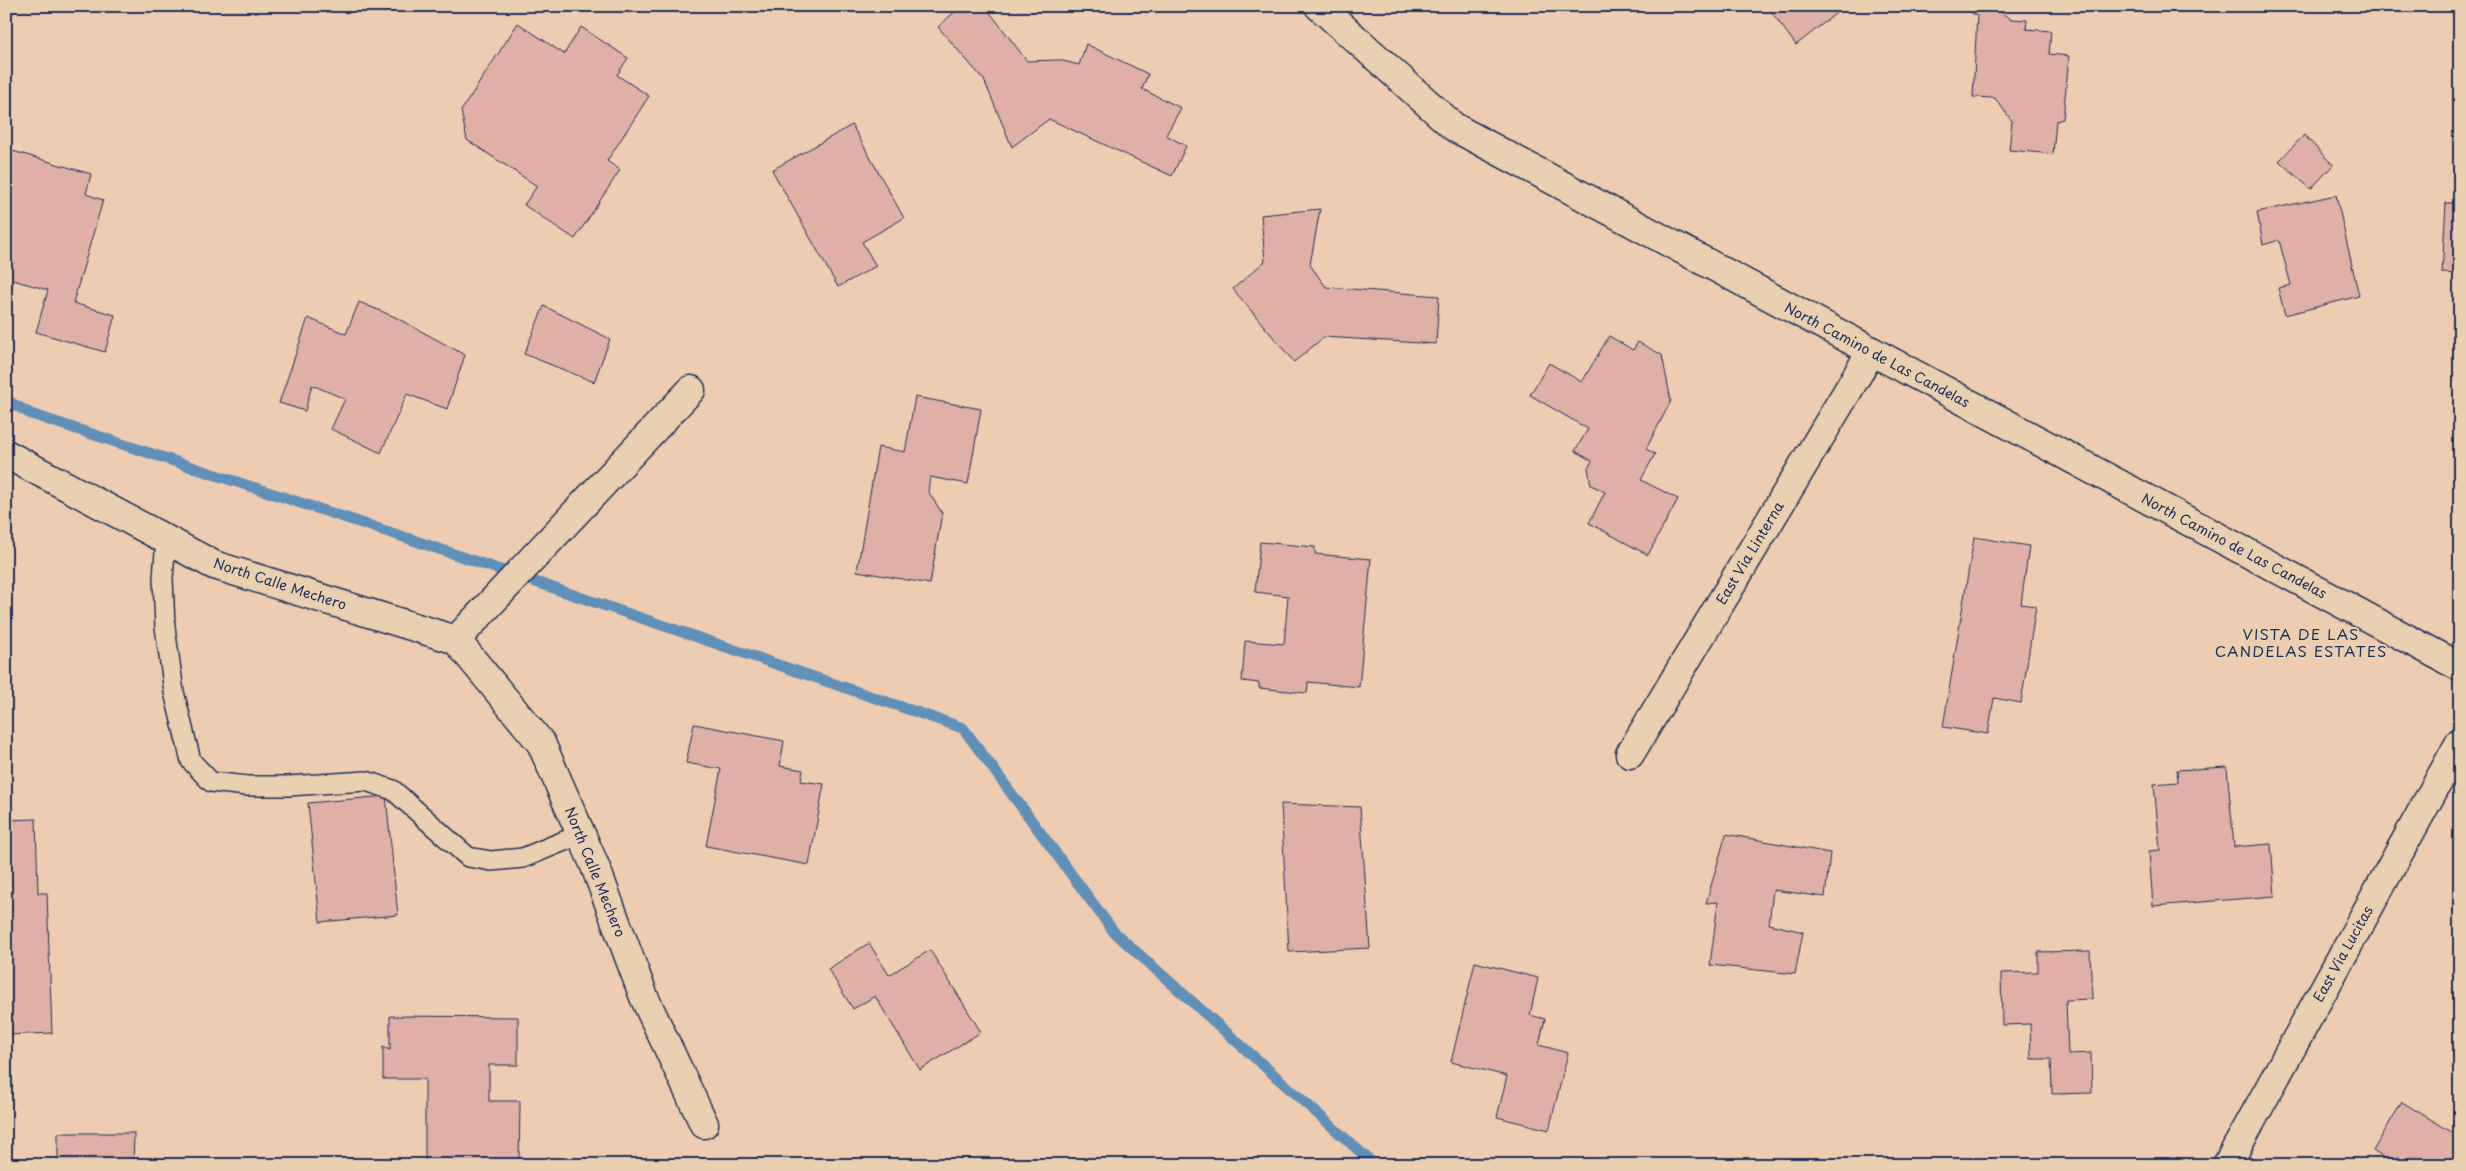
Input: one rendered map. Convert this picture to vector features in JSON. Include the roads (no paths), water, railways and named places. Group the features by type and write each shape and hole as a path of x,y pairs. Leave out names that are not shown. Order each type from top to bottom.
{"street":[{"name":"North Camino de Las Candelas","path":"1319,6 1454,127 2460,667"},
{"name":"East Via Linterna","path":"1630,754 1871,352"},
{"path":"456,640 690,390"},
{"name":"North Calle Mechero","path":"6,454 214,565 456,640 541,743 595,866 644,997 704,1124"},
{"name":"East Via Lucitas","path":"2227,1165 2460,742"}],"lane":[{"path":"166,539 163,578 165,627 174,692 191,761 211,782 247,786 288,786 366,781 393,790 468,857 491,860 523,858 581,834"}],"waterway":[{"path":"6,400 31,414 404,537 963,728 1114,932 1375,1165"}],"district":[{"name":"VISTA DE LAS CANDELAS ESTATES","path":"2301,644"}]}
